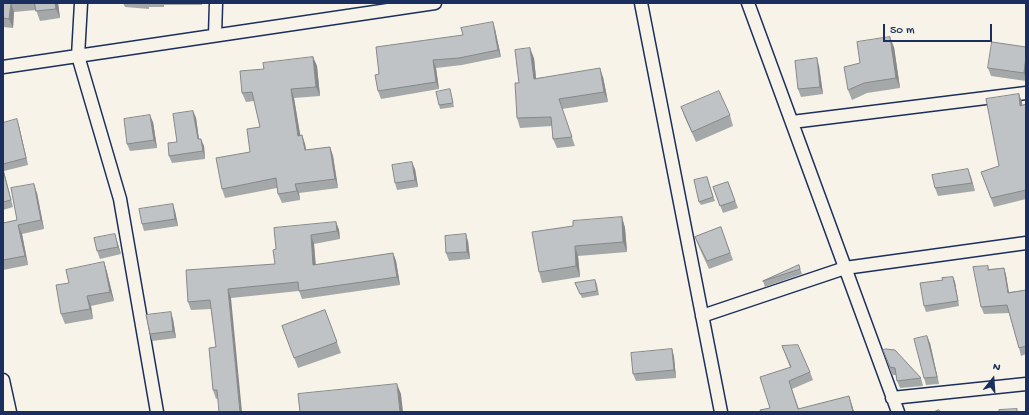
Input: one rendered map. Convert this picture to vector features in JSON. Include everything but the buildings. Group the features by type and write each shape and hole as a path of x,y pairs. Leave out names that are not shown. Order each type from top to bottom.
{"street":[{"path":"81,3 78,56 120,199 157,412"},
{"path":"215,35 216,3"},
{"path":"3,67 435,3"},
{"path":"641,3 721,412"},
{"path":"748,3 898,412"},
{"path":"792,122 1026,93"},
{"path":"702,316 845,268 1026,244"},
{"path":"3,380 10,412"},
{"path":"892,398 1026,384"}]}
